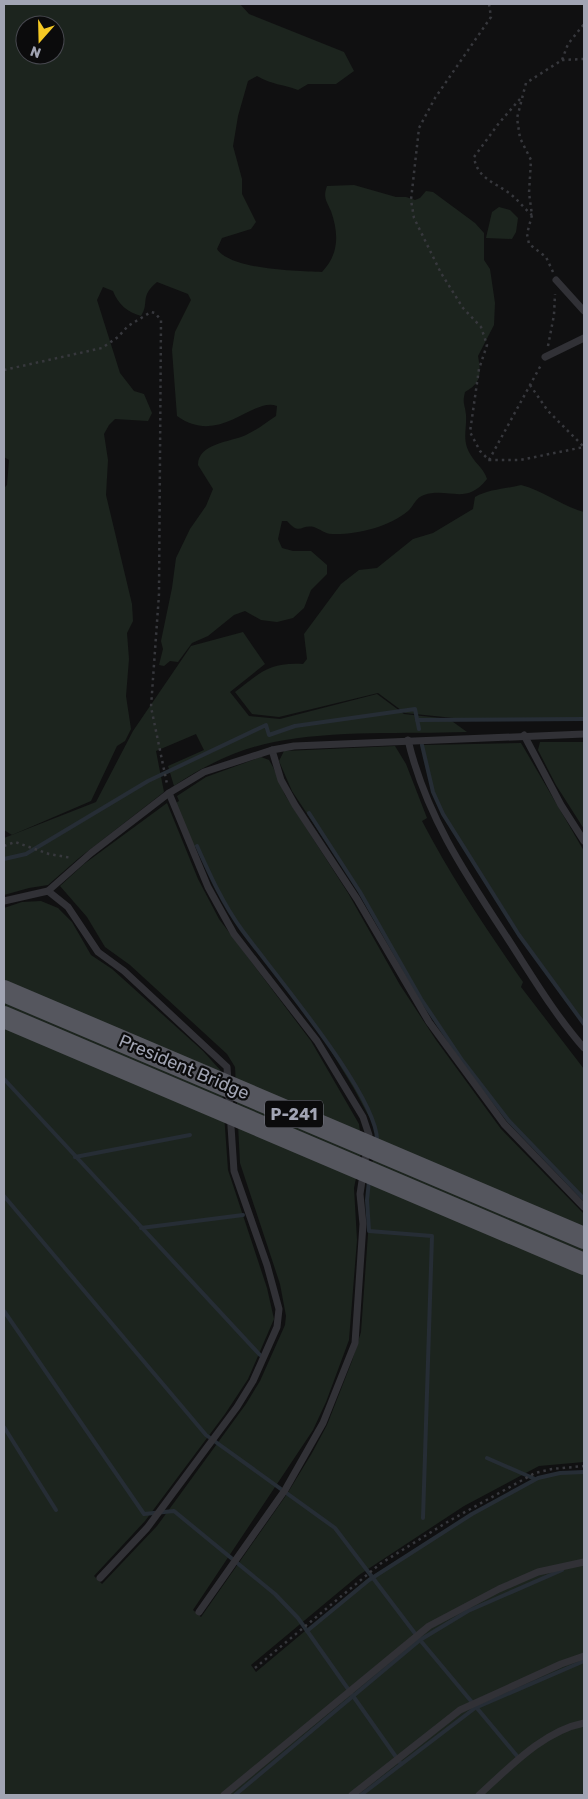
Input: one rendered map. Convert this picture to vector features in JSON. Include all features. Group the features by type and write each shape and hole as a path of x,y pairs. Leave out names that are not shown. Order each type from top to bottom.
{"highway":[{"name":"President Bridge","path":"4,991 584,1238"},
{"name":"President Bridge","path":"4,1017 584,1264"}],"lane":[{"path":"556,280 584,311"},
{"path":"545,357 584,338"},
{"path":"4,901 48,891 84,859 169,793 204,772 272,750 294,746 408,740 584,734"},
{"path":"524,735 561,805 584,841"},
{"path":"408,740 414,765 433,816 452,852 532,977 584,1048"},
{"path":"272,750 281,780 295,805 357,899 429,1022 504,1124 584,1207"},
{"path":"169,793 208,887 234,934 317,1041 363,1117 369,1135 360,1194 363,1224 356,1343 323,1423 285,1490 199,1612"},
{"path":"48,891 68,907 98,952 124,971 227,1067 234,1171 262,1248 279,1309 277,1327 268,1350 254,1381 237,1407 152,1522 100,1578"},
{"path":"224,1795 429,1626 499,1589 538,1572 584,1562"},
{"path":"352,1795 460,1710 560,1664 584,1656"},
{"path":"478,1795 509,1768 557,1732 584,1722"}],"path":[{"path":"489,4 491,17 434,98 419,128 411,200 414,218 441,273 463,308 481,327 487,345 479,369 470,432 480,451 489,460 520,460 584,447"},
{"path":"562,60 568,44 584,24"},
{"path":"489,460 545,357 554,316 556,280 546,257 529,244 527,234 532,215 529,193 531,160 520,138 517,118 526,83 562,60 584,59"},
{"path":"522,98 499,123 474,157 475,166 486,180 510,193 532,215"},
{"path":"4,370 102,348 118,338 128,326 151,312 156,313 160,320 159,594 151,708 169,793"},
{"path":"530,385 548,411 584,447"},
{"path":"4,846 16,842 49,854 84,859"},
{"path":"255,1668 380,1564 449,1521 535,1473 552,1469 584,1466"}],"shaded area":[{"path":"4,4 240,4 249,14 344,52 354,71 336,84 308,84 298,90 257,76 248,81 238,116 233,146 242,179 242,194 256,222 251,229 222,238 217,249 225,256 250,265 265,268 322,272 332,258 336,243 334,219 325,196 327,186 354,185 396,197 406,197 415,200 420,198 426,191 433,192 475,223 484,233 484,260 490,269 495,303 494,325 478,356 479,377 475,385 465,392 465,436 472,457 487,479 472,492 424,495 400,517 372,529 351,533 329,534 310,526 298,529 287,521 282,521 278,539 282,548 293,551 311,551 327,565 327,574 311,590 304,608 293,618 277,622 261,620 245,611 234,615 208,636 192,643 178,662 170,661 164,666 159,665 163,649 161,641 176,558 190,529 206,506 213,489 198,465 199,458 203,452 216,444 246,435 262,426 276,416 277,406 268,405 257,408 221,424 207,426 193,424 177,416 172,350 175,332 191,300 188,294 157,282 146,296 144,311 141,316 127,310 120,304 113,291 103,287 97,300 120,373 134,391 144,394 152,413 148,421 115,419 104,434 108,460 106,495 132,604 133,621 127,633 129,659 126,696 131,729 125,741 117,746 91,801 12,835 4,830 4,488 7,485 9,460 4,457"},
{"path":"499,207 510,210 518,218 516,232 512,239 486,238 492,212"},
{"path":"521,485 584,512 584,721 473,720 405,713 378,693 279,717 252,714 235,692 259,674 273,667 303,664 307,659 304,634 341,584 359,570 377,568 413,539 433,533 473,509 475,497 480,494"},
{"path":"243,632 265,664 230,692 249,716 280,719 377,694 404,714 449,719 467,732 345,734 274,742 247,749 221,759 174,786 168,766 204,750 196,734 156,751 164,792 79,858 48,885 4,895 4,838 96,802 133,731 191,646"},
{"path":"540,742 584,742 584,829 556,785 538,750"},
{"path":"521,743 584,851 584,1022 521,935 444,814 433,792 423,745"},
{"path":"395,746 406,764 427,818 422,821 457,883 523,982 521,987 584,1069 584,1200 508,1122 444,1035 404,971 359,892 292,791 279,761 284,751"},
{"path":"261,757 269,760 285,795 348,893 400,985 436,1040 501,1129 584,1214 584,1462 539,1466 464,1506 359,1575 251,1665 256,1672 366,1580 471,1513 537,1477 560,1472 584,1471 584,1793 580,1795 4,1795 4,908 22,902 41,901 58,908 72,922 91,955 112,969 203,1051 221,1071 228,1170 267,1288 274,1319 248,1379 225,1414 145,1521 94,1576 102,1584 157,1526 246,1404 260,1381 285,1325 286,1316 280,1284 240,1163 235,1067 227,1054 130,965 105,947 87,917 60,886 84,864 167,803 198,879 219,919 311,1041 359,1124 362,1148 354,1188 357,1240 349,1340 326,1402 313,1430 193,1610 201,1617 287,1494 312,1453 327,1425 352,1361 361,1332 369,1220 367,1189 377,1138 373,1124 320,1033 240,929 217,892 197,846 194,847 176,803 179,801 177,796 206,777"}],"waterway":[{"path":"4,859 26,854 148,781 266,725 269,735 295,726 415,709 419,729"},
{"path":"417,720 584,719"},
{"path":"422,745 433,792 443,814 519,935 584,1024"},
{"path":"309,813 360,892 421,999 462,1060 509,1121 584,1199"},
{"path":"197,846 217,889 235,920 322,1034 343,1066 361,1096 373,1122 377,1142"},
{"path":"4,1079 260,1355"},
{"path":"75,1157 190,1135"},
{"path":"369,1181 367,1200 369,1231 432,1236 423,1518"},
{"path":"4,1196 206,1435 335,1528 420,1640 517,1756"},
{"path":"141,1228 243,1215"},
{"path":"4,1311 144,1514 174,1511 275,1594 298,1618 401,1764"},
{"path":"4,1427 56,1510"},
{"path":"487,1458 535,1479"},
{"path":"307,1631 369,1580 472,1514 538,1478 560,1473 584,1472"},
{"path":"235,1795 420,1640 468,1611 562,1570"},
{"path":"361,1795 475,1708 584,1661"}]}
